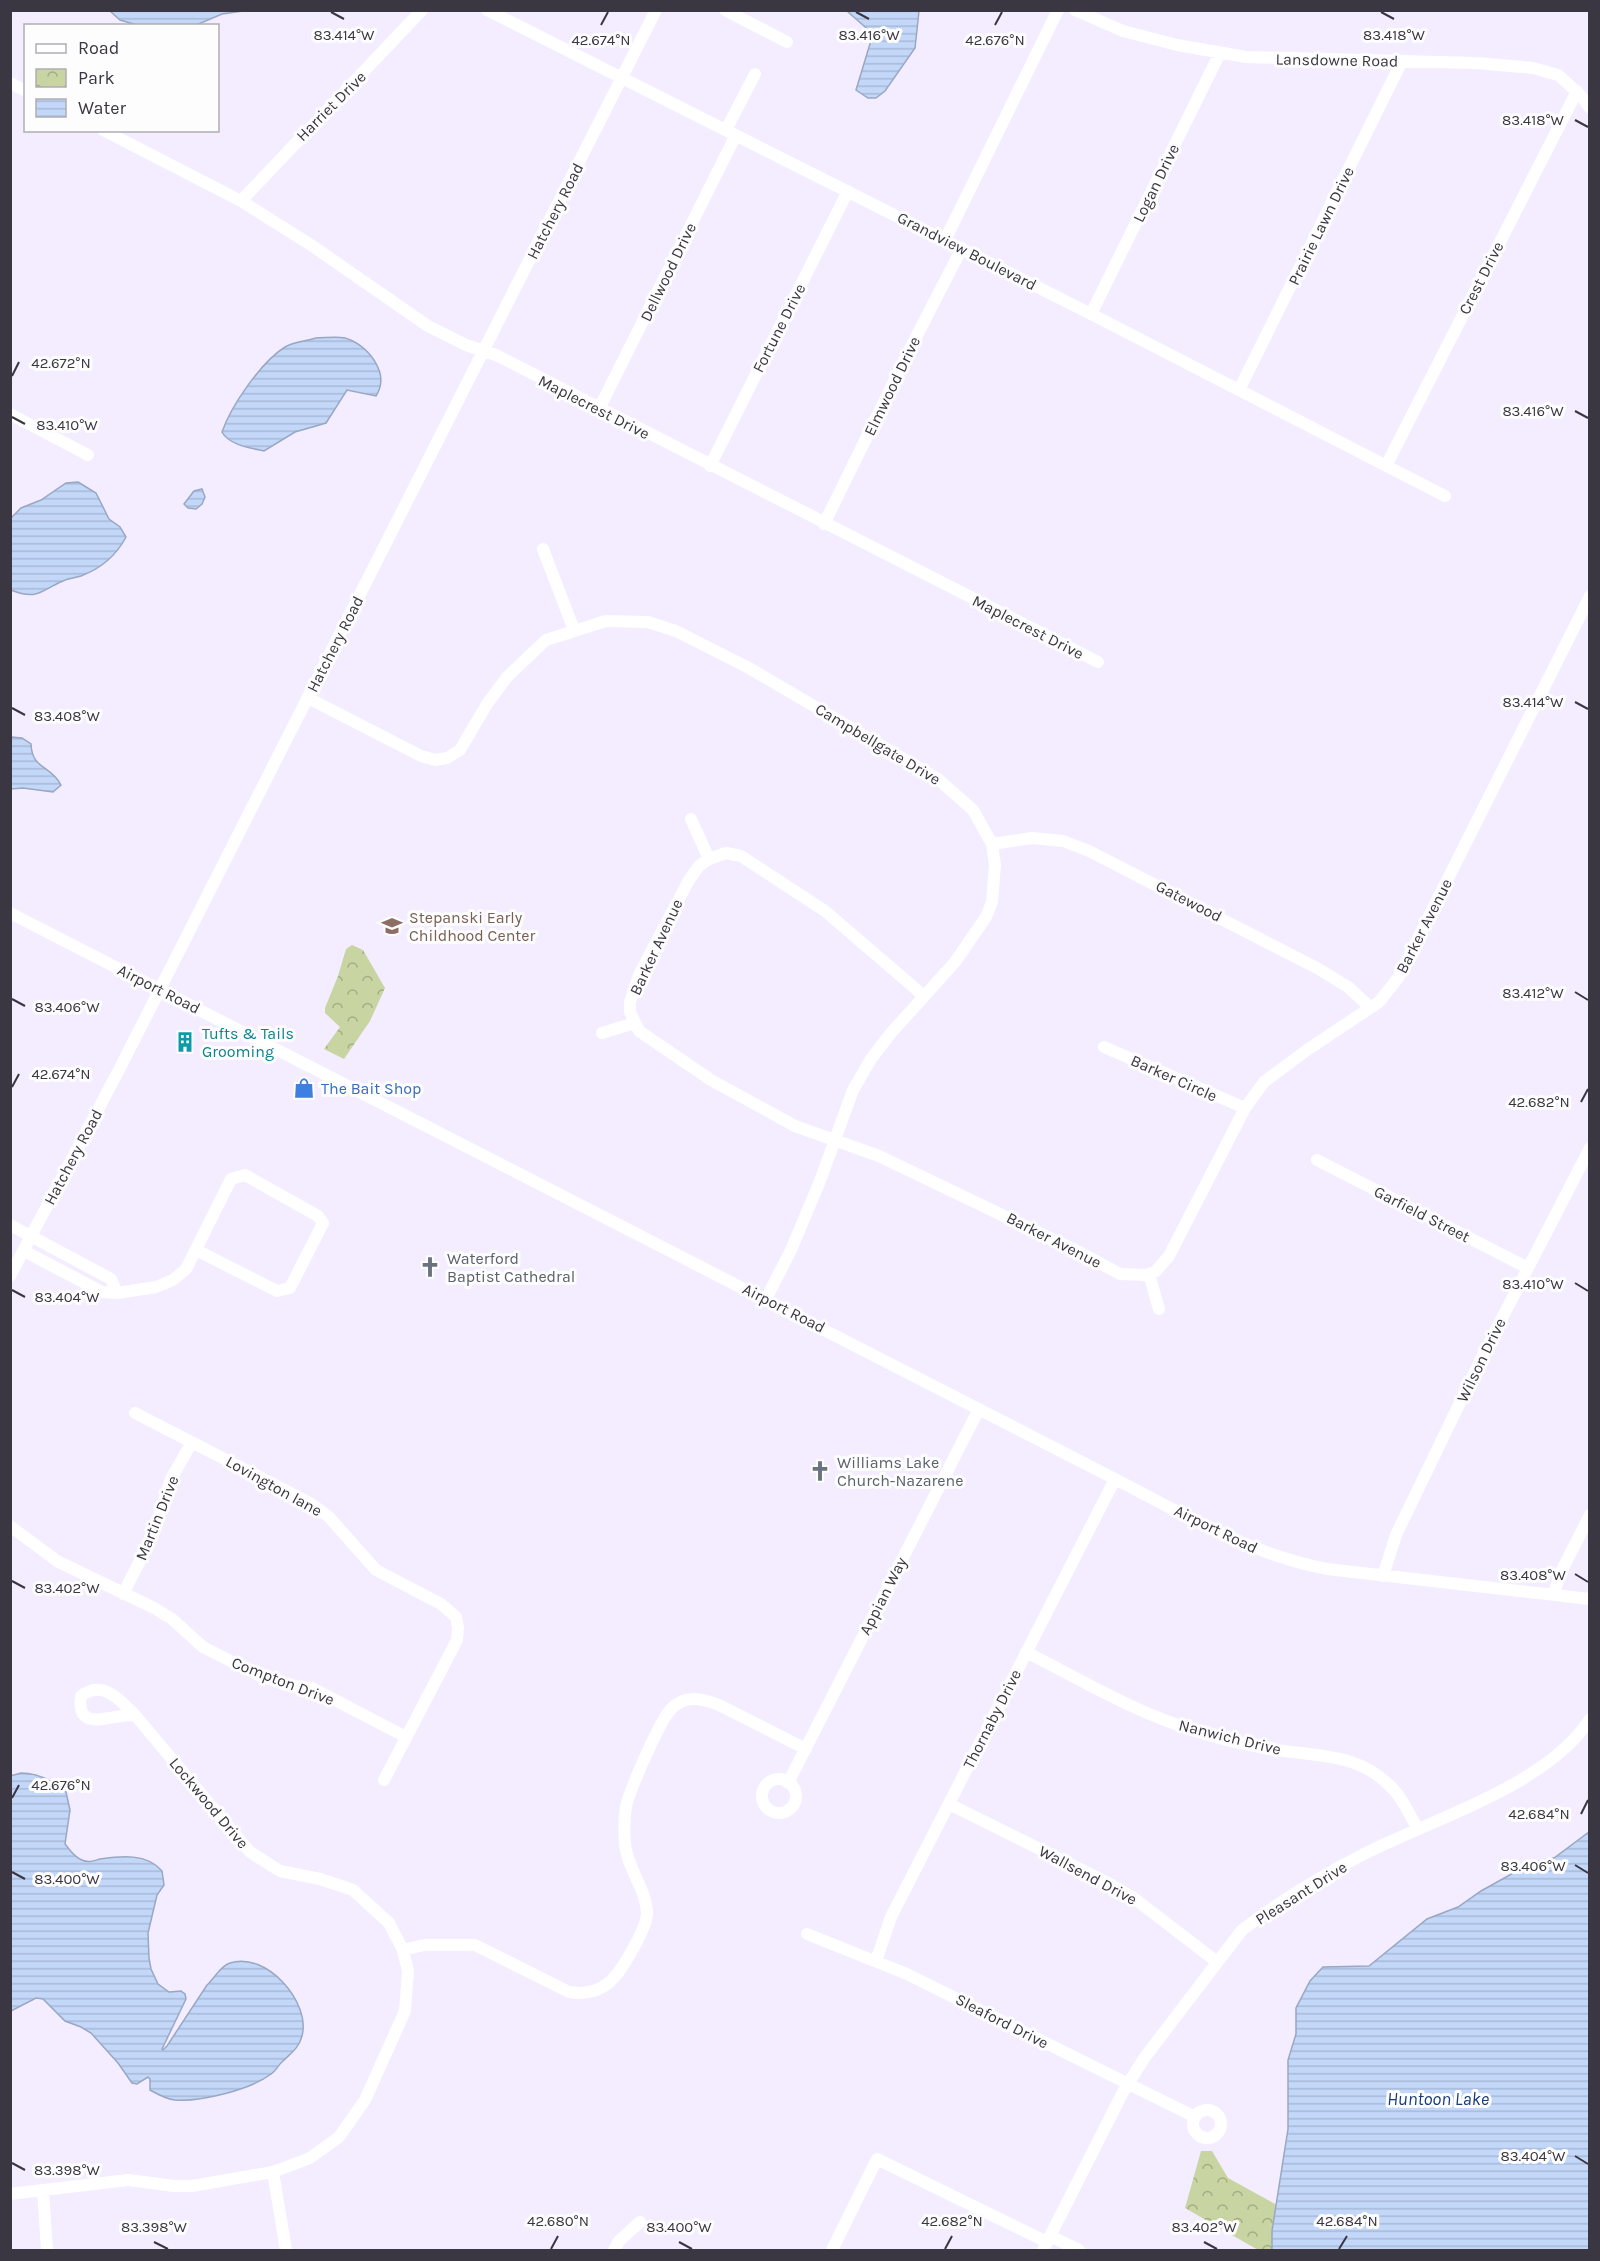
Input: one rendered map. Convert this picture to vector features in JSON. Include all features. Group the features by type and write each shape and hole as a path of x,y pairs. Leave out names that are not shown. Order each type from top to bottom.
{"street":[{"name":"Harriet Drive","path":"241,201 422,10"},
{"name":"Grandview Boulevard","path":"488,10 962,248 1444,496"},
{"name":"Hatchery Road","path":"10,1276 160,989 656,10"},
{"path":"725,10 788,42"},
{"path":"945,240 1058,10"},
{"name":"Lansdowne Road","path":"1075,10 1123,31 1177,45 1246,57 1477,63 1533,68 1558,75 1577,91 1590,108"},
{"name":"Logan Drive","path":"1091,314 1220,53"},
{"name":"Prairie Lawn Drive","path":"1239,390 1402,61"},
{"name":"Dellwood Drive","path":"599,409 731,133 755,74"},
{"path":"10,83 24,90"},
{"name":"Crest Drive","path":"1386,466 1577,91"},
{"name":"Maplecrest Drive","path":"107,132 241,201 311,245 428,326 466,345 484,351 1098,662"},
{"name":"Fortune Drive","path":"710,466 848,191"},
{"name":"Elmwood Drive","path":"824,524 962,248"},
{"path":"10,414 88,455"},
{"path":"543,549 574,630"},
{"name":"Barker Avenue","path":"709,859 699,866 688,880 639,975 630,1002 630,1012 639,1031 711,1080 795,1126 879,1156 1120,1274 1149,1274 1156,1271 1169,1256 1245,1108 1264,1082 1379,1002 1398,978 1590,596"},
{"name":"Campbellgate Drive","path":"308,698 421,756 435,760 447,758 460,750 487,704 507,677 546,640 606,621 648,622 676,631 706,645 938,779 973,810 992,844 995,865 992,903 987,917 955,962 872,1059 853,1090 816,1191 791,1250 766,1299"},
{"path":"691,819 709,859 726,853 741,856 757,865 825,911 924,996"},
{"name":"Gatewood","path":"992,844 1032,838 1063,841 1089,851 1317,968 1348,987 1370,1007"},
{"name":"Airport Road","path":"10,913 1228,1536 1270,1554 1309,1566 1590,1599"},
{"path":"602,1033 635,1023"},
{"name":"Barker Circle","path":"1104,1047 1245,1108"},
{"name":"Wilson Drive","path":"1383,1576 1389,1551 1401,1524 1590,1148"},
{"name":"Garfield Street","path":"1317,1160 1528,1268"},
{"path":"24,1251 102,1292 117,1293 156,1287 173,1280 186,1269 231,1179 245,1175 318,1216 323,1223 290,1288 277,1291 196,1250"},
{"path":"10,1225 111,1280 117,1293"},
{"path":"1149,1274 1160,1309"},
{"name":"Appian Way","path":"788,1783 979,1409"},
{"name":"Lovington lane","path":"135,1413 310,1503 329,1518 376,1570 441,1604 456,1617 457,1640 384,1780"},
{"name":"Martin Drive","path":"123,1594 153,1535 171,1479 192,1442"},
{"name":"Thornaby Drive","path":"876,1961 891,1917 1115,1479"},
{"path":"1554,1594 1560,1574 1590,1515"},
{"name":"Compton Drive","path":"10,1526 57,1561 172,1619 203,1647 258,1675 287,1685 312,1688 406,1737"},
{"name":"Nanwich Drive","path":"1026,1652 1138,1709 1196,1731 1271,1749 1344,1758 1353,1762 1381,1779 1395,1791 1418,1829"},
{"path":"403,1950 424,1945 475,1946 569,1992 582,1994 598,1990 617,1976 638,1939 647,1915 643,1893 625,1845 626,1809 631,1788 671,1709 685,1700 704,1700 719,1705 806,1749"},
{"name":"Lockwood Drive","path":"10,2194 128,2180 192,2186 273,2172 309,2158 339,2137 364,2100 405,2011 408,1971 403,1950 389,1923 353,1890 320,1879 280,1871 250,1852 135,1715"},
{"name":"Pleasant Drive","path":"1047,2243 1128,2084 1145,2057 1242,1930 1264,1914 1361,1855 1477,1802 1538,1770 1569,1745 1590,1719"},
{"name":"Wallsend Drive","path":"949,1804 1136,1899 1217,1962"},
{"name":"Sleaford Drive","path":"807,1934 908,1974 1193,2116"},
{"path":"832,2250 876,2159 1047,2243 1079,2250"},
{"path":"273,2172 286,2250"},
{"path":"43,2191 47,2250"},
{"path":"614,2250 640,2222"}],"green space":[{"path":"352,945 363,950 385,988 370,1021 344,1059 324,1049 340,1027 325,1013 325,1008 346,949"},
{"path":"1201,2151 1212,2151 1228,2178 1277,2205 1272,2231 1272,2250 1258,2250 1185,2208"}],"water":[{"path":"110,11 243,11 222,14 199,24 134,24 120,20"},
{"path":"847,11 919,11 915,48 885,91 876,98 868,98 856,90 873,34"},
{"path":"316,338 345,338 361,346 379,369 380,387 376,396 347,390 326,423 295,432 264,451 240,445 225,436 222,432 232,410 266,363 288,345"},
{"path":"78,482 96,493 109,519 120,527 126,537 122,544 108,561 81,576 65,580 34,594 11,590 11,518 21,508 41,500 66,483"},
{"path":"202,489 205,497 202,504 196,509 188,508 184,504 194,491"},
{"path":"11,737 22,738 31,744 35,759 61,785 53,792 23,788 11,789"},
{"path":"21,1773 45,1778 66,1792 70,1810 65,1844 77,1857 88,1862 116,1857 133,1857 149,1861 162,1871 164,1885 157,1895 148,1933 151,1969 158,1984 169,1992 181,1991 185,1994 186,1999 162,2049 167,2046 220,1969 230,1963 244,1961 271,1972 283,1982 300,2009 303,2023 301,2040 273,2073 251,2085 224,2094 198,2099 172,2099 150,2090 148,2077 137,2084 132,2083 118,2063 91,2033 65,2021 43,1999 36,1998 11,2011 10,1776"},
{"name":"Huntoon Lake","path":"1589,1832 1589,2250 1272,2250 1272,2231 1288,2129 1288,2060 1296,2034 1296,2008 1310,1981 1323,1967 1369,1966 1427,1919 1458,1907 1481,1891 1533,1862 1554,1858"}],"place":[{"name":"Stepanski Early Childhood Center","path":"392,926"},
{"name":"Tufts & Tails Grooming","path":"185,1042"},
{"name":"The Bait Shop","path":"304,1088"},
{"name":"Waterford Baptist Cathedral","path":"430,1267"},
{"name":"Williams Lake Church-Nazarene","path":"820,1471"}]}
